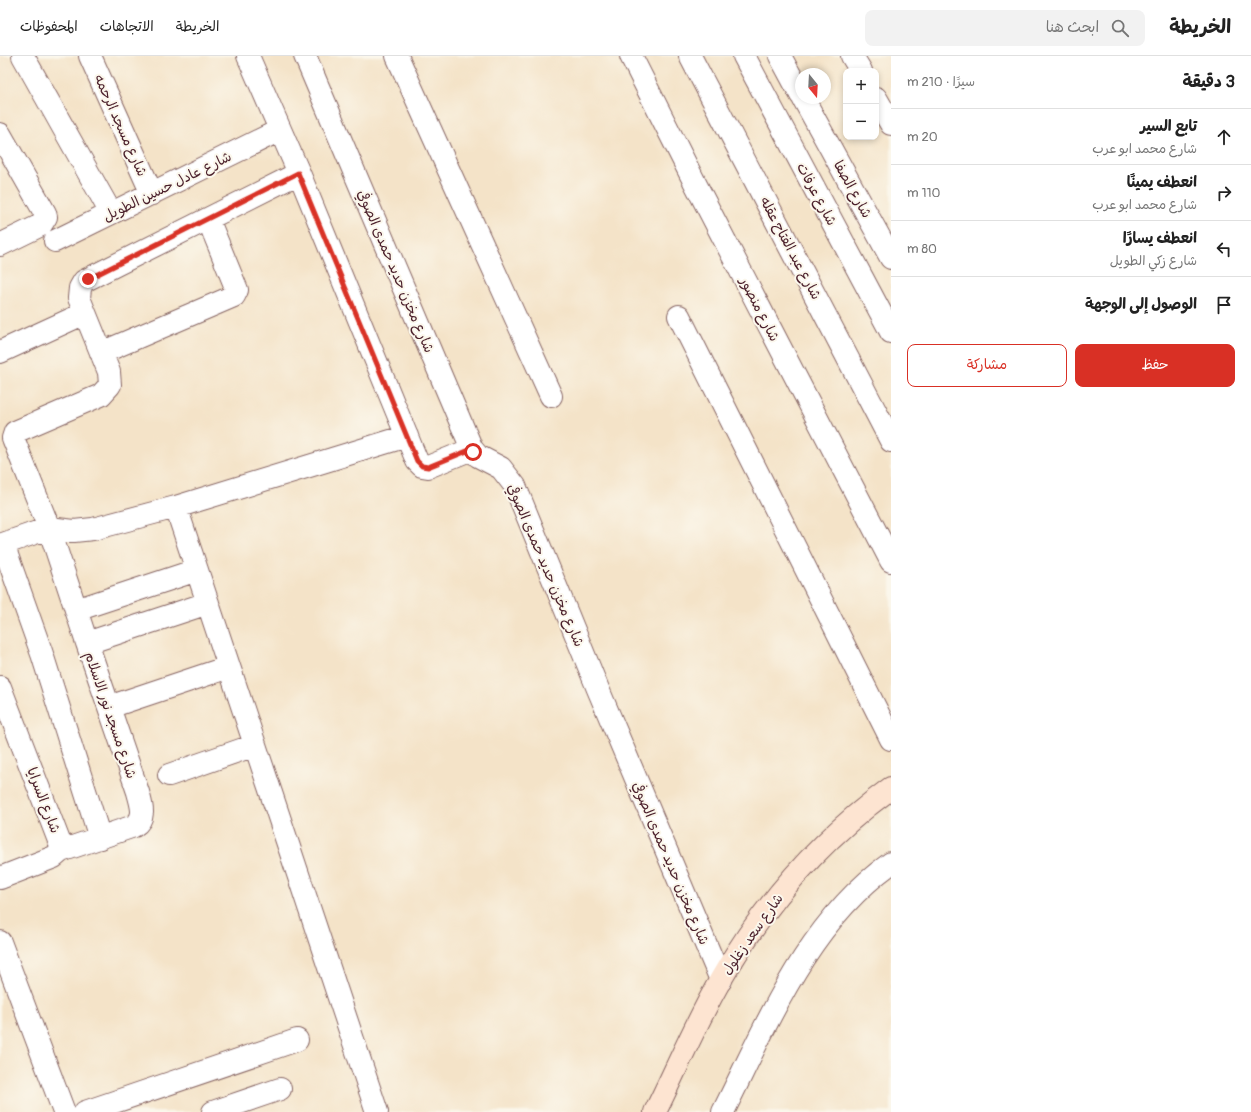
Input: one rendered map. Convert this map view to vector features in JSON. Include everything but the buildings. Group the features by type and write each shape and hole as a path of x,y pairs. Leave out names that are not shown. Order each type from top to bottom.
{"street":[{"path":"23,56 111,213"},
{"name":"شارع مسجد الرحمه","path":"90,56 152,194"},
{"path":"248,56 417,461 425,467 472,449"},
{"name":"شارع مخزن حديد حمدى الصوفي","path":"304,56 472,449 478,456 501,468 514,486 721,980"},
{"path":"397,56 551,396"},
{"name":"شارع منصور","path":"631,56 696,185 891,561"},
{"name":"شارع عبد الفتاح عقله","path":"690,56 891,441"},
{"name":"شارع عرفات","path":"744,56 891,332"},
{"path":"780,56 795,84"},
{"path":"852,56 859,68"},
{"path":"879,103 891,124"},
{"name":"شارع الصفا","path":"806,104 891,258"},
{"name":"شارع عادل حسين الطويل","path":"55,241 280,130"},
{"path":"0,134 45,213 46,218 41,225 0,245"},
{"path":"7,437 101,395 107,391 110,385 111,378 79,298 80,288 84,282 298,173"},
{"path":"101,353 234,296 237,290 208,219"},
{"path":"0,352 85,313"},
{"path":"679,316 891,739"},
{"path":"61,851 100,838 42,654 1,544 49,528 74,531 93,529 176,507 407,436"},
{"path":"7,437 13,438 49,528 87,643"},
{"path":"176,507 378,1112"},
{"path":"76,610 197,570"},
{"name":"شارع مسجد نور الاسلام","path":"100,838 134,826 140,821 142,814 138,792 87,643 208,602"},
{"path":"109,707 229,667"},
{"name":"شارع السرايا","path":"0,687 61,846 61,851 54,857 0,878"},
{"path":"169,775 256,746"},
{"name":"شارع سعد زغلول","path":"655,1112 721,980 770,906 804,865 837,832 891,788"},
{"path":"724,1112 789,982 807,951 843,906 891,863"},
{"path":"0,942 64,1112"},
{"path":"85,1112 297,1040"},
{"path":"213,1112 280,1088"}],"route":[{"path":"88,279 298,173 417,461 422,466 428,467 472,449 473,452"}]}
